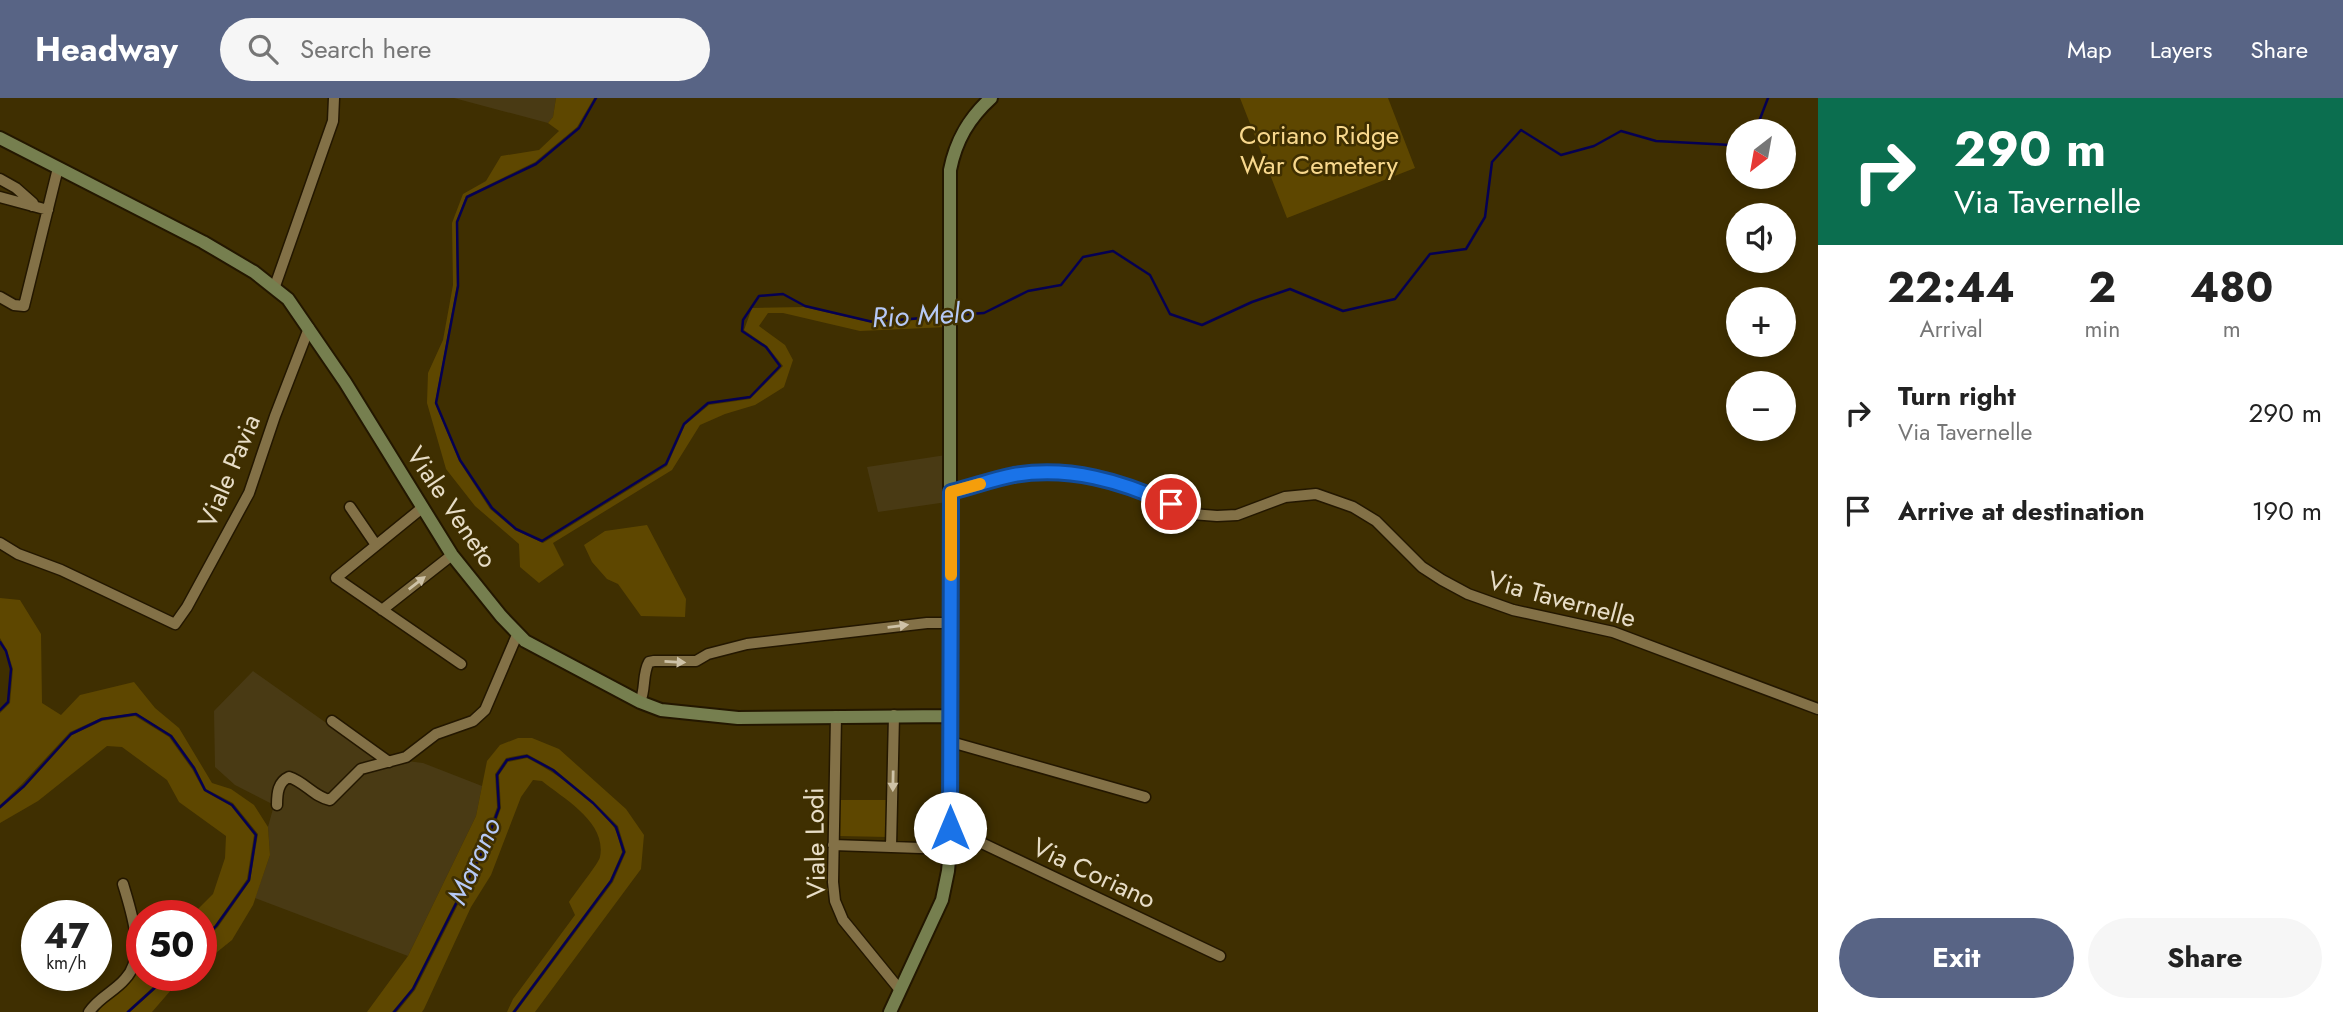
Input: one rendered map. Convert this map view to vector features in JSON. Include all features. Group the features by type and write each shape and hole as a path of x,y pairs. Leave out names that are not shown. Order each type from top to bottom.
{"main road":[{"path":"890,1012 942,900 948,871 951,742 950,170 961,134 979,108 991,98"},
{"name":"Viale Veneto","path":"0,138 203,242 275,286 299,312 452,555 517,635 640,702 661,710 725,717 951,716"}],"street":[{"path":"275,286 334,121 334,98"},
{"path":"0,297 14,305 24,306 58,168"},
{"path":"0,179 16,188 33,203 32,206"},
{"path":"0,197 47,210"},
{"name":"Viale Pavia","path":"0,543 18,554 61,570 175,624 187,607 248,493 309,328"},
{"name":"Via Tavernelle","path":"951,492 1014,475 1066,472 1103,478 1150,494 1192,514 1217,516 1237,515 1285,497 1316,494 1353,507 1376,521 1422,566 1468,594 1513,610 1613,632 1818,709"},
{"path":"350,507 376,545"},
{"path":"422,508 336,578 461,664"},
{"path":"382,610 452,555"},
{"path":"640,702 644,694 649,662 688,662 747,644 927,623 951,623"},
{"path":"277,805 280,786 289,777 297,779 316,794 330,800 361,769 407,757 436,734 481,716 517,635"},
{"path":"891,847 894,715"},
{"name":"Viale Lodi","path":"836,716 833,882 838,912 900,990"},
{"path":"332,721 389,762"},
{"path":"951,742 1145,797"},
{"name":"Via Coriano","path":"950,828 1220,956"},
{"path":"833,845 950,849"},
{"path":"89,1012 98,1000 126,979 133,968 135,943 123,884"}],"shaded area":[{"path":"454,98 556,98 553,117 548,123"},
{"path":"946,455 947,502 878,512 867,467"},
{"path":"253,671 380,761 359,766 330,797 317,792 289,773 282,777 277,785 274,805 235,785 215,767 214,711"},
{"path":"407,761 423,763 482,786 476,816 408,956 255,898 270,855 268,827 274,805 280,804 283,787 290,780 314,798 331,804 362,772"}],"green space":[{"path":"556,98 594,98 577,127 535,162 466,196 456,222 457,285 435,403 459,461 490,509 515,530 543,543 667,466 685,425 709,405 750,399 783,366 767,346 744,330 752,308 804,307 873,323 947,318 947,327 860,331 783,313 768,313 759,326 785,345 793,360 784,387 755,405 700,425 672,470 553,543 564,565 539,583 520,567 519,544 475,506 446,469 427,403 428,373 443,340 453,285 452,223 463,194 486,181 501,156 539,150 559,131 548,123 553,117"},
{"name":"Coriano Ridge War Cemetery","path":"1240,98 1388,98 1415,168 1287,218"},
{"path":"647,525 686,599 685,617 641,616 618,584 607,579 592,562 584,545 605,531"},
{"path":"0,598 20,600 41,634 42,703 61,715 80,695 134,682 155,708 179,728 212,783 231,789 254,805 268,827 270,855 253,905 232,940 217,952 217,928 250,881 258,834 233,803 206,789 195,767 172,735 136,713 101,718 70,732 0,805 0,713 10,703 13,669 0,638"},
{"path":"135,716 169,737 204,791 231,806 254,835 247,879 217,922 217,900 207,900 213,894 225,858 226,836 179,802 167,780 122,747 107,746 38,801 0,823 0,809 25,787 72,735 102,721"},
{"path":"518,738 532,738 559,749 626,809 644,835 641,869 535,1012 516,1012 613,882 626,852 618,826 554,769 527,754 506,758 495,774 497,807 483,846 412,988 392,1012 367,1012 408,956 476,816 487,761 500,745"},
{"path":"527,758 574,788 613,826 622,852 610,880 512,1012 507,1012 513,999 575,915 569,902 600,857 600,844 591,822 542,781 533,780 521,797 491,875 471,907 424,1009 422,1012 397,1012 415,990 487,847 501,808 499,775 508,762"},
{"path":"839,800 889,800 888,837 839,836"},
{"path":"126,984 126,991 149,991 126,1012 98,1012 106,999"},
{"path":"153,991 170,991 152,1012 130,1012"}],"waterway":[{"name":"Rio Melo","path":"596,98 579,128 536,164 467,197 457,222 458,286 436,403 460,460 492,508 516,529 542,541 666,464 684,424 708,403 750,397 780,366 766,347 742,331 743,320 759,296 783,294 805,306 873,322 947,316"},
{"name":"Rio Melo","path":"1760,119 1768,98"},
{"name":"Rio Melo","path":"954,315 984,313 1028,291 1061,285 1083,257 1113,251 1150,275 1170,314 1202,325 1252,302 1290,289 1343,311 1395,299 1430,254 1466,249 1485,217 1492,162 1521,130 1561,155 1594,146 1621,131 1656,141 1726,145"},
{"name":"Marano","path":"0,642 6,651 11,669 8,702 0,710"},
{"name":"Marano","path":"0,807 24,786 71,734 102,719 136,714 171,736 194,768 205,790 232,805 256,835 249,880 217,925"},
{"name":"Marano","path":"394,1012 413,989 485,846 499,808 497,775 507,760 527,756 553,770 593,803 616,827 624,852 611,881 514,1012"},
{"name":"Marano","path":"128,1012 151,991"}],"slow traffic":[{"path":"951,575 951,492 980,484"}],"route":[{"path":"950,828 951,492 1014,475 1066,472 1103,478 1171,504"}]}
